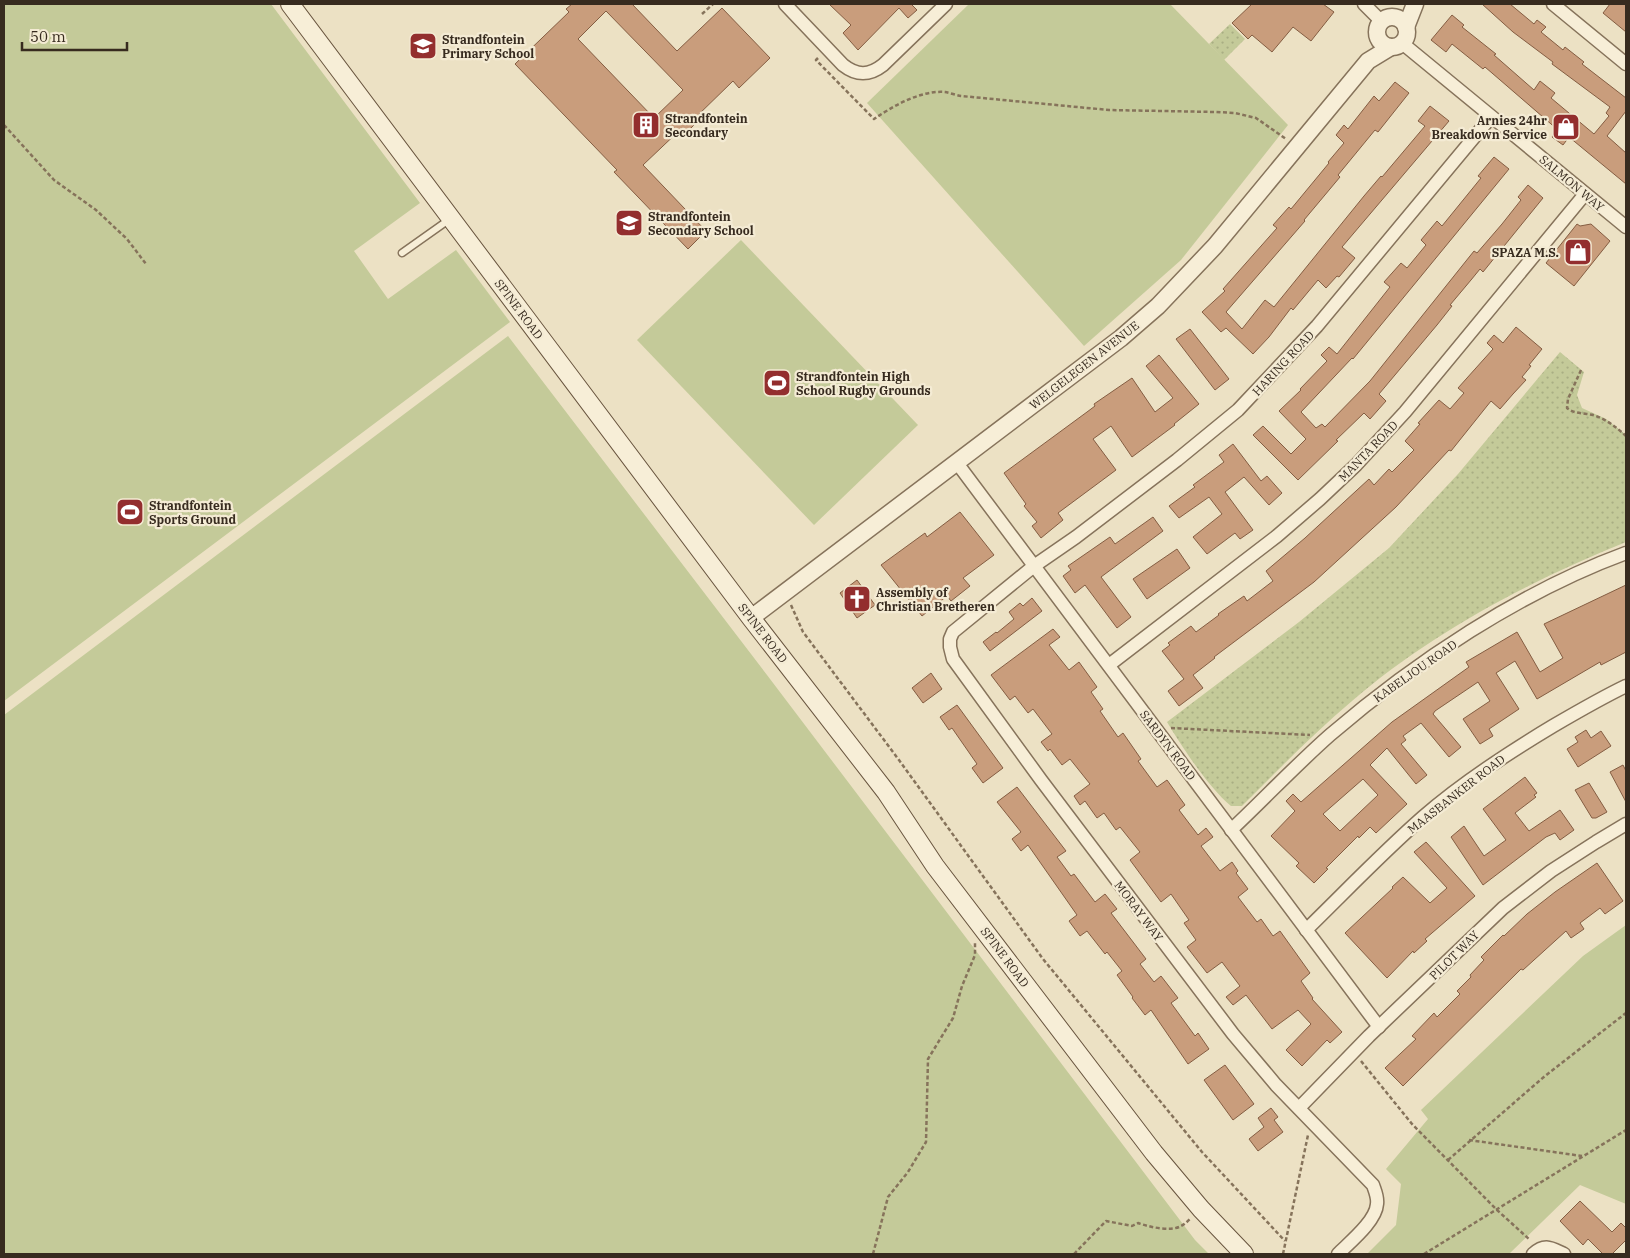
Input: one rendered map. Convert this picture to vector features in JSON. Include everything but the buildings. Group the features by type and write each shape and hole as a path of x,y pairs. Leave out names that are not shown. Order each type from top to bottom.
{"main road":[{"name":"SPINE ROAD","path":"290,4 751,618 886,792 935,866 1154,1153 1201,1209 1244,1254"}],"street":[{"path":"785,4 843,65 851,71 860,74 874,71 946,4"},
{"name":"SALMON WAY","path":"1364,4 1392,32 1491,117 1626,228"},
{"name":"WELGELEGEN AVENUE","path":"751,618 1113,344 1158,306 1215,246 1415,4"},
{"path":"1553,4 1626,64"},
{"name":"HARING ROAD","path":"1034,566 1076,537 1177,460 1238,410 1317,326 1491,117"},
{"name":"MANTA ROAD","path":"1109,665 1278,536 1356,464 1405,412 1585,194"},
{"name":"SARDYN ROAD","path":"957,463 1379,1027"},
{"name":"KABELJOU ROAD","path":"1232,830 1329,736 1407,674 1497,616 1561,582 1626,553"},
{"name":"MORAY WAY","path":"1034,566 953,632 950,639 953,659 1047,788 1233,1034 1276,1085 1373,1185 1377,1197 1377,1207 1373,1218 1338,1254"},
{"name":"MAASBANKER ROAD","path":"1306,930 1382,854 1424,816 1470,779 1505,754 1626,686"},
{"name":"PILOT WAY","path":"1299,1108 1379,1027 1503,908 1551,871 1626,824"},
{"path":"1536,1251 1546,1246 1564,1254"}],"lane":[{"path":"402,254 451,219"}],"path":[{"path":"702,14 713,4"},
{"path":"828,48 816,60 874,119 895,105 925,95 946,92 961,96 1109,110 1235,114 1256,118 1297,147"},
{"path":"4,125 54,180 96,210 127,239 146,264"},
{"path":"1581,370 1568,400 1567,408 1572,412 1590,414 1608,422 1626,436"},
{"path":"785,593 803,632 899,760 1042,959 1202,1152 1286,1241"},
{"path":"1154,727 1329,736"},
{"path":"873,1254 888,1197 908,1172 926,1142 928,1059 953,1018 962,986 975,955 974,917"},
{"path":"1447,1160 1545,1076 1626,1013"},
{"path":"1354,1052 1412,1124 1536,1251"},
{"path":"1424,1254 1626,1130"},
{"path":"1283,1254 1308,1131"},
{"path":"1469,1140 1584,1156"},
{"path":"1074,1254 1106,1221 1132,1226 1138,1223 1151,1227 1180,1227 1201,1209"}],"green space":[{"name":"Strandfontein Sports Ground","path":"4,4 271,4 420,203 354,251 388,299 456,250 510,322 4,701"},
{"path":"969,4 1170,4 1288,125 1181,260 1084,346 867,103"},
{"path":"1230,24 1245,39 1224,60 1209,44"},
{"name":"Strandfontein High School Rugby Grounds","path":"741,240 918,425 814,525 637,340"},
{"path":"508,336 1195,1240 1209,1254 4,1254 4,715"},
{"path":"1560,352 1584,372 1577,395 1582,408 1606,419 1626,435 1626,542 1554,573 1518,591 1447,631 1414,653 1382,676 1338,714 1296,752 1242,806 1231,806 1205,778 1167,722 1299,622 1389,548 1458,474"},
{"path":"1626,925 1626,1204 1580,1185 1509,1254 1367,1254 1396,1225 1401,1184 1386,1169 1428,1119 1421,1110 1583,956"}],"place":[{"name":"Strandfontein Primary School","path":"423,46"},
{"name":"Strandfontein Secondary","path":"646,125"},
{"name":"Arnies 24hr Breakdown Service","path":"1566,127"},
{"name":"Strandfontein Secondary School","path":"629,223"},
{"name":"SPAZA M.S.","path":"1578,252"},
{"name":"Strandfontein High School Rugby Grounds","path":"777,383"},
{"name":"Strandfontein Sports Ground","path":"130,512"},
{"name":"Assembly of Christian Bretheren","path":"857,599"}]}
